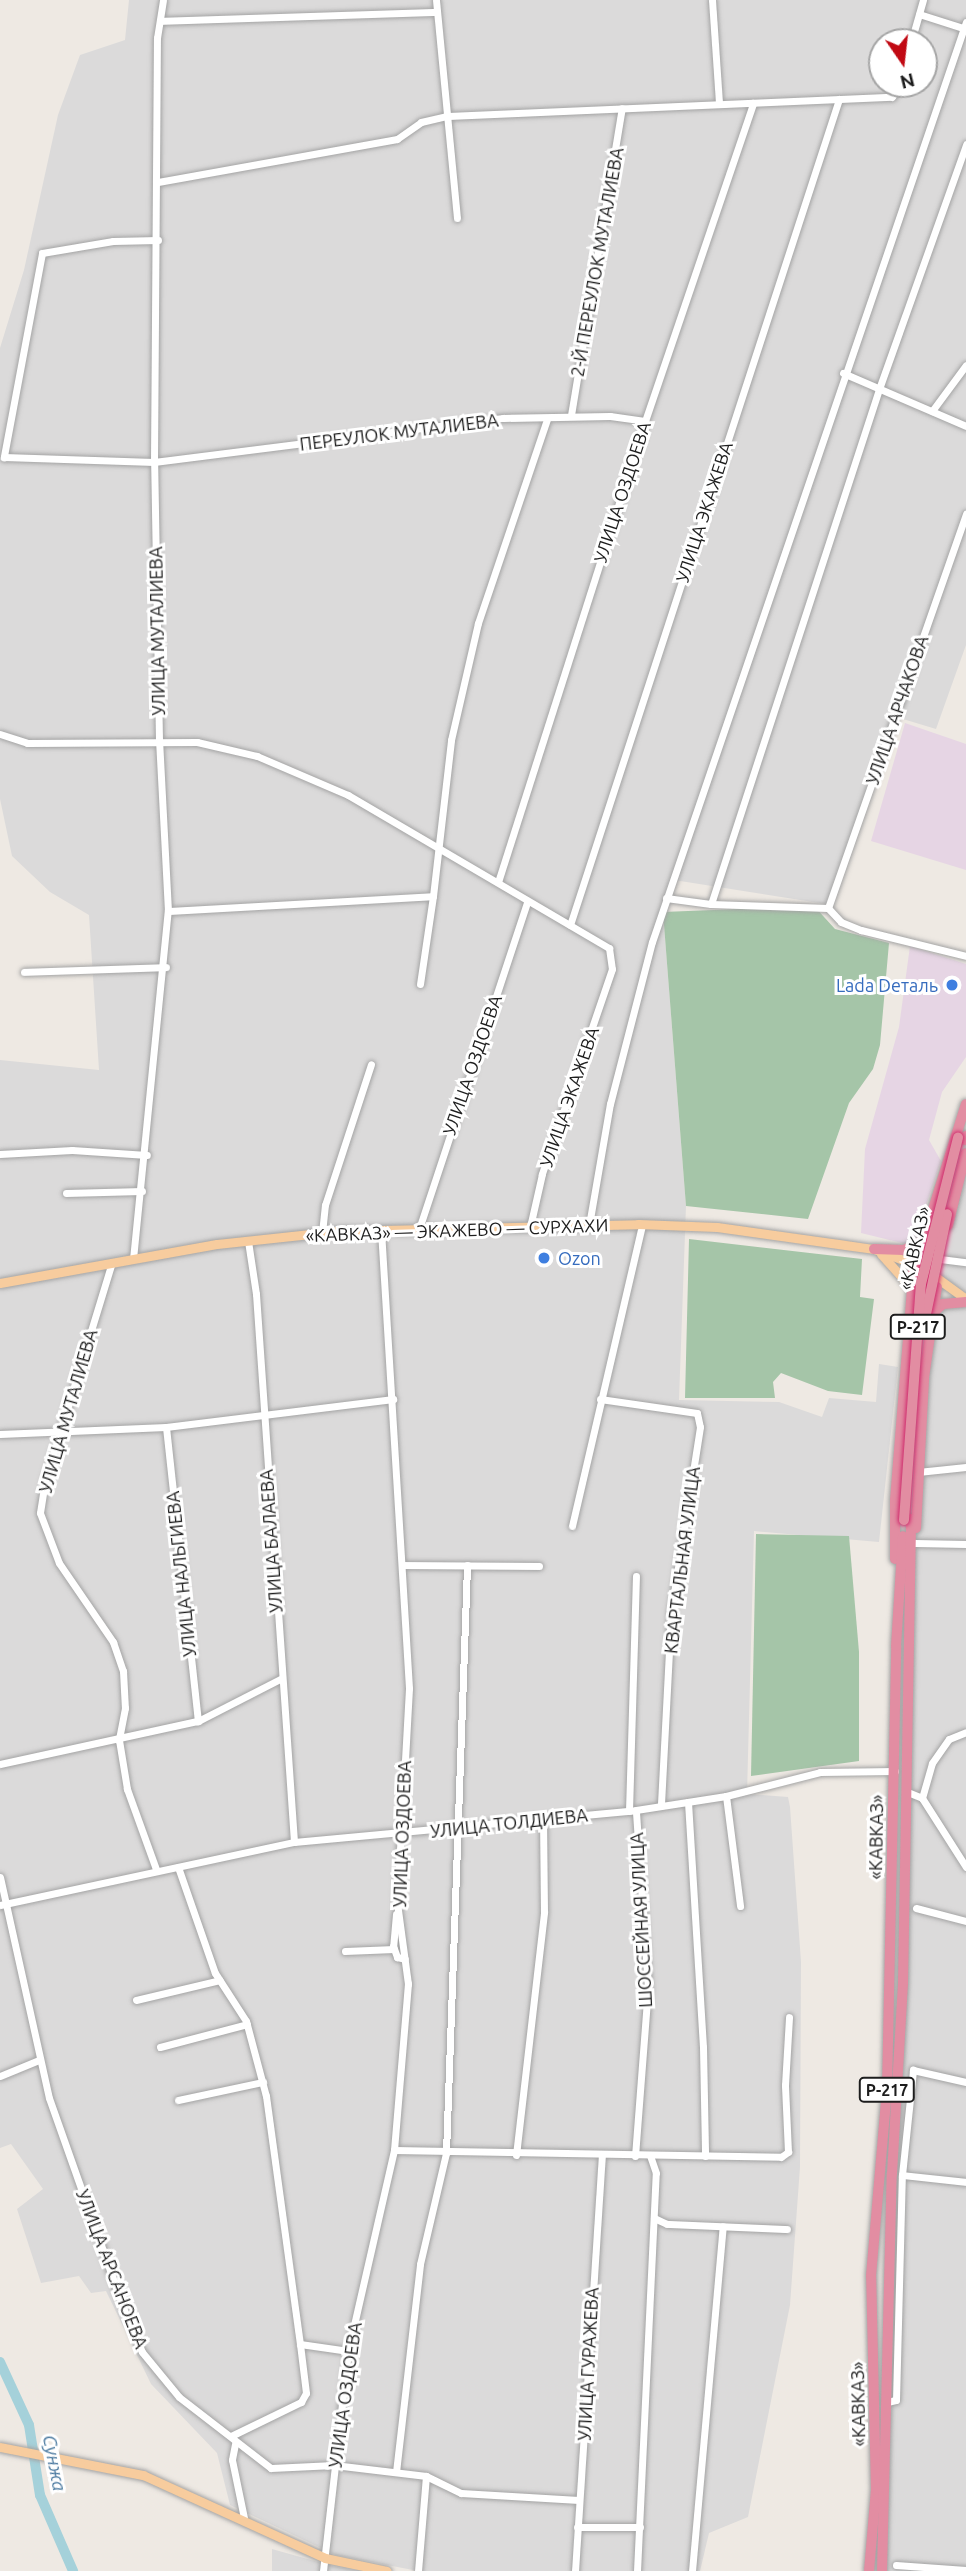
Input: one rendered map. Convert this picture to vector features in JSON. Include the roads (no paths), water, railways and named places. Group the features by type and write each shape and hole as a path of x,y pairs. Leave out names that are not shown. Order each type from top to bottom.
{"highway":[{"path":"934,1312 926,1239 952,1138 966,1104"},
{"name":"«КАВКАЗ»","path":"882,2571 882,2472 871,2276 887,2089 898,1607 930,1283 963,1138 966,1109"},
{"name":"«КАВКАЗ»","path":"931,1281 940,1259 966,1153"},
{"path":"874,1249 904,1250 926,1239"},
{"path":"912,1276 931,1281"},
{"path":"898,1607 895,1500 912,1289"},
{"path":"934,1312 943,1304 966,1300"},
{"name":"Р-217","path":"907,1618 915,1543 924,1378 934,1312"},
{"name":"«КАВКАЗ»","path":"869,2571 882,2472 887,2402 903,1984 907,1520"}],"main road":[{"name":"«КАВКАЗ» — ЭКАЖЕВО — СУРХАХИ","path":"0,1283 112,1262 248,1241 322,1233 642,1224 718,1227 874,1249 931,1281"},
{"path":"874,1249 903,1274 912,1289"},
{"path":"912,1276 912,1289"},
{"path":"912,1289 931,1281"},
{"path":"931,1281 966,1300"},
{"path":"931,1281 966,1300"},
{"path":"0,2447 143,2475 244,2518 325,2558 387,2571"}],"street":[{"name":"УЛИЦА МУТАЛИЕВА","path":"133,1259 147,1155 166,967 168,911 159,740 154,462 160,21 163,0"},
{"path":"436,0 457,218"},
{"path":"712,0 719,104"},
{"path":"915,28 923,0"},
{"path":"160,21 437,12"},
{"path":"589,1225 630,1013 666,898 843,373 965,27 919,14"},
{"path":"158,182 397,139 421,122 448,116 868,98"},
{"name":"УЛИЦА ЭКАЖЕВА","path":"530,1227 542,1174 612,969 609,948 570,925 839,99"},
{"name":"УЛИЦА ОЗДОЕВА","path":"498,882 645,421 753,103"},
{"name":"2-Й ПЕРЕУЛОК МУТАЛИЕВА","path":"571,415 622,108"},
{"path":"711,904 879,389 966,144"},
{"path":"2,459 42,253 113,241 158,240"},
{"path":"932,411 966,365"},
{"path":"843,373 966,426"},
{"name":"ПЕРЕУЛОК МУТАЛИЕВА","path":"2,459 154,462 503,418 547,419 571,415 645,421"},
{"path":"419,984 433,896 451,740 478,623 547,419"},
{"name":"УЛИЦА АРЧАКОВА","path":"828,908 966,513"},
{"path":"0,734 27,743 159,740 197,742 257,756 348,795 570,925"},
{"path":"168,911 433,896"},
{"path":"666,898 711,904 828,908 841,922 861,930 966,956"},
{"name":"УЛИЦА ОЗДОЕВА","path":"419,1229 527,902"},
{"path":"24,972 166,967"},
{"path":"322,1233 325,1205 371,1064"},
{"path":"0,1154 72,1150 147,1155"},
{"path":"66,1193 142,1191"},
{"path":"572,1526 642,1224"},
{"name":"УЛИЦА ОЗДОЕВА","path":"323,2571 348,2351 394,2150 408,1984 397,1903 409,1688 381,1230"},
{"name":"УЛИЦА БАЛАЕВА","path":"248,1241 294,1842"},
{"path":"940,1259 966,1262"},
{"name":"УЛИЦА МУТАЛИЕВА","path":"112,1262 60,1432 40,1513 59,1563 113,1642 123,1671 125,1708 119,1740 127,1789 156,1869"},
{"path":"0,1434 166,1427 393,1399"},
{"name":"КВАРТАЛЬНАЯ УЛИЦА","path":"600,1399 698,1413 700,1427 671,1613 661,1805"},
{"name":"УЛИЦА НАЛЬГИЕВА","path":"166,1427 198,1721"},
{"path":"918,1472 966,1467"},
{"path":"915,1543 966,1544"},
{"path":"402,1565 539,1566"},
{"path":"396,2472 420,2264 446,2153 467,1565"},
{"name":"ШОССЕЙНАЯ УЛИЦА","path":"635,2156 648,1988 632,1811 636,1576"},
{"path":"0,1764 198,1721 280,1679"},
{"path":"922,1798 932,1763 949,1739 966,1732"},
{"name":"УЛИЦА ТОЛДИЕВА","path":"3,1904 156,1869 178,1867 294,1842 456,1830 632,1811 726,1796 820,1772 895,1771"},
{"path":"905,1791 922,1798 966,1867"},
{"path":"726,1796 740,1906"},
{"path":"688,1802 704,2047 705,2156"},
{"path":"516,2155 544,1912 543,1819"},
{"path":"178,1867 220,1980 247,2024 262,2082 306,2393 301,2402 231,2436"},
{"name":"УЛИЦА АРСАНОЕВА","path":"0,1877 3,1904 39,2060 142,2352 179,2397 231,2436 235,2444 271,2468 334,2465 426,2476 461,2493 579,2500"},
{"path":"397,1903 394,1949 397,1957 405,1959"},
{"path":"916,1908 966,1921"},
{"path":"345,1951 394,1949"},
{"path":"136,2000 220,1980"},
{"path":"394,2150 516,2155 781,2157 788,2152 785,2085 789,2017"},
{"path":"160,2047 247,2024"},
{"path":"0,2077 39,2060"},
{"path":"887,2402 896,2400 902,2175 913,2070 966,2082"},
{"path":"178,2101 262,2082"},
{"name":"УЛИЦА ГУРАЖЕВА","path":"575,2571 603,2156"},
{"path":"637,2571 656,2173 650,2156"},
{"path":"902,2175 966,2182"},
{"path":"654,2218 667,2224 787,2229"},
{"path":"692,2571 723,2226"},
{"path":"300,2344 348,2351"},
{"path":"235,2444 232,2460 244,2518"},
{"path":"418,2571 426,2476"},
{"path":"578,2528 639,2527"},
{"path":"896,2565 966,2570"}],"waterway":[{"name":"Сунжа","path":"0,2362 29,2425 40,2495 73,2571"}],"place":[{"name":"Lada Dеталь","path":"952,985"},
{"name":"Ozon","path":"544,1258"}]}
